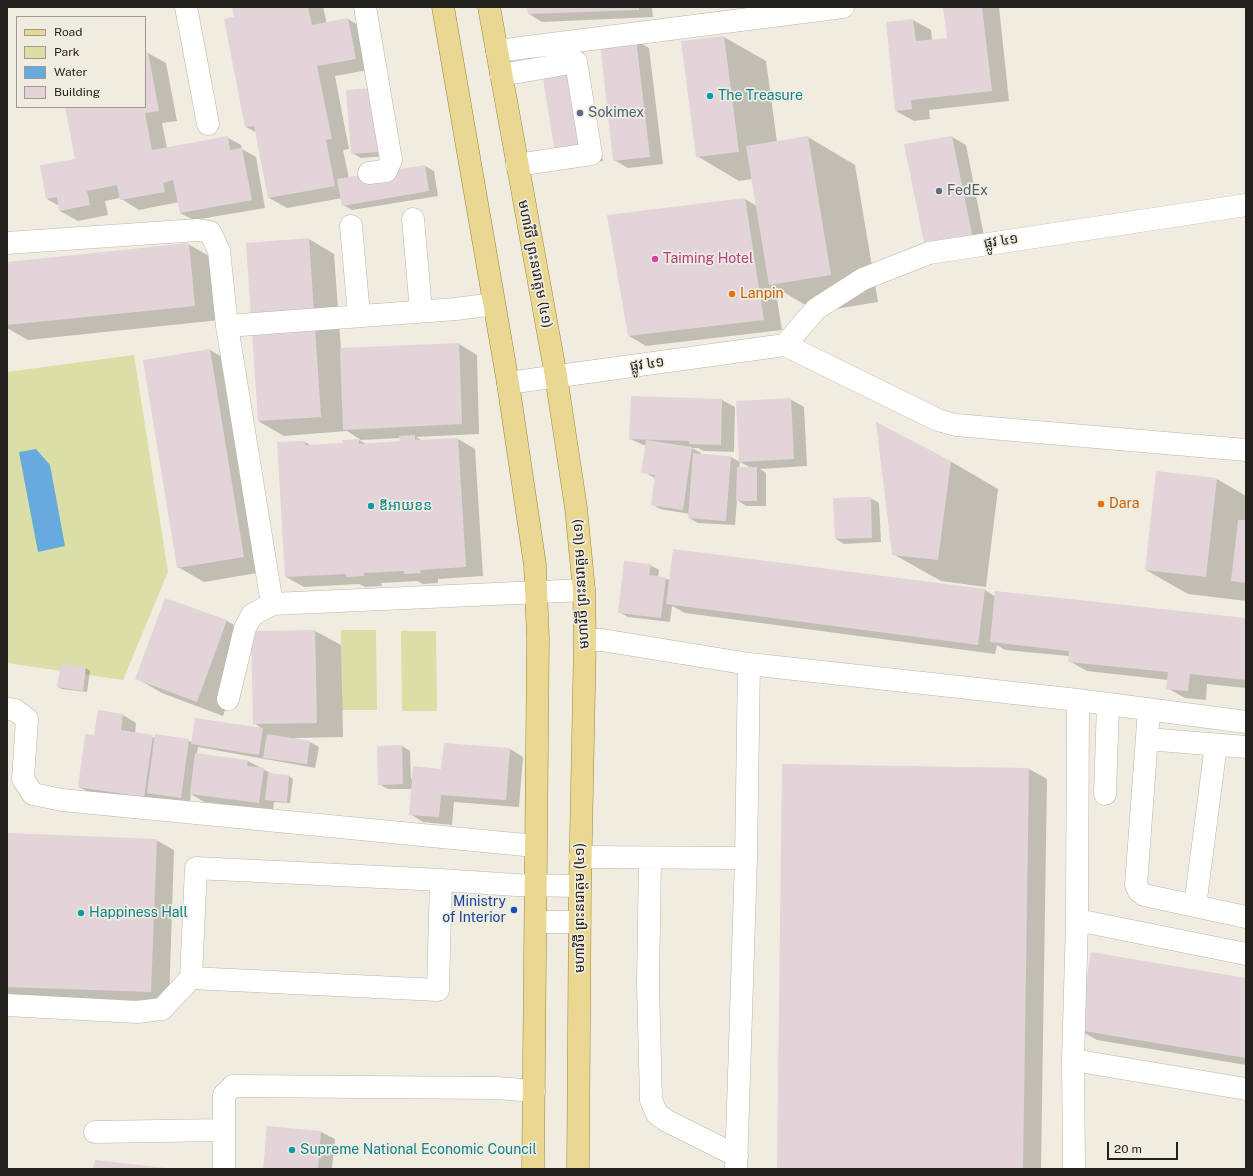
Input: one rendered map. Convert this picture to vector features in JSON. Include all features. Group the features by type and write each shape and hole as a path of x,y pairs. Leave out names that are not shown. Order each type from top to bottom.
{"main road":[{"path":"443,7 530,517 537,593 535,846 536,922 533,1169"},
{"name":"មហាវិថី ព្រះនរោត្តម (៤១)","path":"490,7 517,165 556,376 576,508 584,590 585,640 580,857 578,1169"}],"street":[{"path":"186,7 208,124"},
{"path":"365,7 391,160 386,171 369,173"},
{"path":"497,51 843,7"},
{"path":"501,75 576,62 590,154 517,165"},
{"name":"ផ្លូវ ៤១","path":"508,383 785,345 816,309 863,279 929,253 1246,205"},
{"path":"413,219 421,311"},
{"path":"351,226 359,315"},
{"path":"7,243 198,230 210,232 219,251 227,326 272,604"},
{"path":"227,326 494,304"},
{"path":"785,345 938,420 956,425 1246,450"},
{"path":"228,699 245,628 252,615 272,604 584,590"},
{"path":"585,640 602,640 749,664 1078,700 1246,722"},
{"path":"650,858 648,984 651,1100 657,1114 737,1162 746,858 749,664"},
{"path":"1074,1169 1072,1060 1077,920 1078,700"},
{"path":"1105,794 1108,704"},
{"path":"7,709 15,710 28,719 23,779 33,794 62,800 535,846"},
{"path":"1149,710 1136,885 1139,892 1144,895 1246,917"},
{"path":"1147,739 1246,747"},
{"path":"1195,906 1216,745"},
{"path":"580,857 746,858"},
{"path":"7,1005 137,1012 162,1009 191,978 196,868 580,886"},
{"path":"191,978 438,990 441,880"},
{"path":"1077,920 1246,954"},
{"path":"536,922 580,922"},
{"path":"1072,1060 1246,1089"},
{"path":"224,1169 224,1096 233,1086 497,1088 534,1091"},
{"path":"95,1132 224,1130"}],"green space":[{"path":"134,355 168,572 123,680 7,663 7,372"},
{"path":"341,630 376,630 377,710 342,710"},
{"path":"401,631 436,631 437,711 402,711"}],"water":[{"path":"36,449 50,465 65,546 38,552 19,452"}],"building":[{"path":"232,7 308,7 312,25 348,18 356,59 317,66 332,139 326,140 335,186 268,198 254,126 245,127 224,19 234,17"},
{"path":"527,7 639,7 639,10 528,14"},
{"path":"943,7 982,7 992,91 911,100 912,109 895,111 886,22 913,19 916,41 947,38"},
{"name":"The Treasure","path":"724,36 739,152 696,157 681,41"},
{"path":"636,39 650,157 613,161 600,43"},
{"path":"148,52 159,111 145,113 152,150 228,136 230,150 242,148 252,200 180,213 173,180 163,183 165,192 120,200 117,185 87,191 90,205 59,211 57,197 46,199 40,165 75,159 65,108 146,108 146,53"},
{"path":"573,54 590,154 556,159 540,60"},
{"path":"374,88 378,152 351,154 346,90"},
{"path":"808,136 831,275 769,285 746,146"},
{"path":"952,136 973,239 925,248 904,144"},
{"path":"425,165 429,191 342,206 337,179"},
{"path":"745,198 764,320 628,336 607,215"},
{"path":"309,238 321,417 258,421 246,243"},
{"path":"189,243 195,306 7,325 7,262"},
{"path":"459,343 462,424 343,430 340,348"},
{"path":"210,349 244,557 177,568 143,360"},
{"path":"631,396 722,399 721,445 689,444 689,441 629,439"},
{"path":"791,398 794,459 739,462 736,401"},
{"path":"876,422 951,461 938,560 892,555"},
{"name":"ឌីអាយខន","path":"415,435 415,440 458,438 466,567 420,570 421,573 404,574 404,571 364,573 364,576 346,577 346,574 285,577 277,442 305,441 305,445 343,443 342,440 359,439 359,444 400,441 399,436"},
{"path":"646,440 692,447 683,510 651,505 655,475 641,473"},
{"path":"693,453 731,456 726,521 688,518"},
{"path":"737,467 757,467 757,501 736,501"},
{"path":"1156,471 1217,478 1206,577 1145,570"},
{"path":"871,497 872,538 835,539 833,498"},
{"path":"1238,520 1246,520 1246,583 1231,581"},
{"path":"673,549 985,589 978,645 666,604"},
{"path":"624,561 651,564 649,575 666,577 661,618 618,613"},
{"path":"995,591 1246,618 1246,680 1190,674 1188,691 1166,689 1168,672 1068,662 1069,651 990,642"},
{"path":"165,598 227,620 197,702 135,679"},
{"path":"315,630 317,723 253,724 251,631"},
{"path":"61,664 86,667 83,691 57,687"},
{"path":"98,710 123,714 121,730 153,735 144,797 78,787 85,734 94,735"},
{"path":"195,718 263,728 259,755 191,744"},
{"path":"155,734 189,739 181,798 147,793"},
{"path":"267,734 310,741 307,764 263,758"},
{"path":"444,743 510,748 506,800 441,795 439,817 409,815 413,766 441,769"},
{"path":"402,745 403,784 378,785 377,746"},
{"path":"195,753 248,760 247,766 264,768 259,803 190,794"},
{"path":"782,764 1029,768 1023,1169 777,1169"},
{"path":"268,773 289,775 287,802 265,800"},
{"name":"Happiness Hall","path":"7,833 157,839 151,992 7,987"},
{"path":"1091,952 1246,978 1246,1058 1078,1030"},
{"name":"Supreme National Economic Council","path":"267,1126 321,1131 318,1169 263,1169"},
{"path":"95,1160 165,1168 165,1169 93,1169"}],"place":[{"name":"The Treasure","path":"710,96"},
{"name":"Sokimex","path":"580,113"},
{"name":"FedEx","path":"939,191"},
{"name":"Taiming Hotel","path":"655,259"},
{"name":"Lanpin","path":"732,294"},
{"name":"Dara","path":"1101,504"},
{"name":"ឌីអាយខន","path":"371,506"},
{"name":"Ministry of Interior","path":"514,910"},
{"name":"Happiness Hall","path":"81,913"},
{"name":"Supreme National Economic Council","path":"292,1150"}]}
